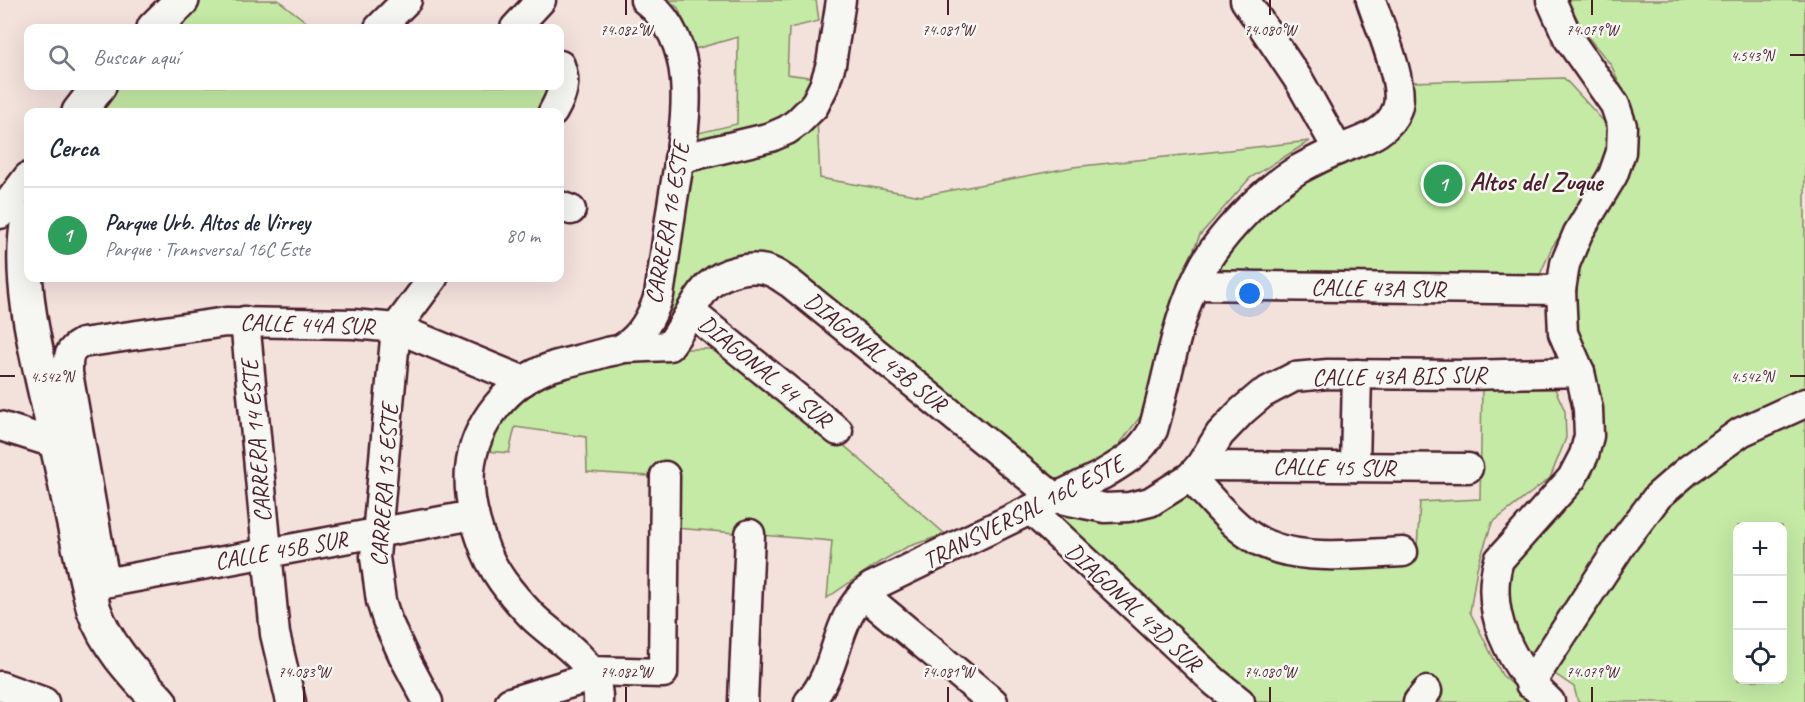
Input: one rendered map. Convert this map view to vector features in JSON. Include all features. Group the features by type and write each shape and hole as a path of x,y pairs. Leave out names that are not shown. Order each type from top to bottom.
{"main road":[{"path":"158,24 182,0"},
{"path":"82,108 96,90"},
{"path":"28,282 30,308 57,444 96,584 102,632 124,663 160,702"}],"street":[{"path":"384,24 407,0"},
{"path":"520,24 541,0"},
{"path":"679,159 771,137 787,130 814,106 831,64 841,0"},
{"path":"1245,0 1300,82 1338,150"},
{"name":"TRANSVERSAL 16C ESTE","path":"821,698 849,612 863,594 880,582 1102,476 1133,457 1145,445 1153,430 1184,313 1194,285 1204,264 1221,240 1250,207 1271,188 1297,170 1369,138 1391,121 1398,107 1398,82 1371,0"},
{"path":"1551,0 1568,39 1615,105 1622,126 1621,152 1613,175 1578,233 1565,264 1561,290 1563,333 1580,372 1588,409 1589,436 1584,455 1572,478 1499,560 1495,574 1497,617 1506,642 1540,693 1623,542 1658,496 1688,470 1741,432 1805,403"},
{"name":"CARRERA 16 ESTE","path":"624,348 650,319 659,296 686,104 683,66 670,27 648,2"},
{"path":"554,108 558,90"},
{"path":"0,214 17,180"},
{"name":"DIAGONAL 43B SUR","path":"669,346 682,330 708,286 734,271 753,268 772,272 790,283 1043,504"},
{"path":"396,328 430,282"},
{"name":"CALLE 43A SUR","path":"1194,285 1561,290"},
{"name":"DIAGONAL 44 SUR","path":"691,312 838,430"},
{"name":"CALLE 44A SUR","path":"96,584 68,373 68,355 73,348 82,343 142,333 245,321 353,324 396,328 524,381"},
{"name":"CARRERA 14 ESTE","path":"245,321 266,553 277,643 291,702"},
{"name":"CARRERA 15 ESTE","path":"396,328 375,557 381,601 395,639 428,702"},
{"path":"594,683 576,653 533,617 505,584 491,563 482,543 474,515 470,470 477,441 490,414 510,392 524,381 554,366 624,348 669,346 736,348"},
{"name":"CALLE 43A BIS SUR","path":"1195,471 1220,434 1242,411 1263,394 1294,377 1328,374 1468,375 1580,372"},
{"path":"1355,467 1356,374"},
{"path":"0,426 57,444"},
{"name":"CALLE 45 SUR","path":"1195,471 1355,467 1468,468"},
{"path":"1043,504 1105,508 1129,507 1150,502 1195,471 1248,534 1267,546 1296,553 1315,554 1403,552"},
{"path":"510,702 594,683 663,673 665,476"},
{"name":"DIAGONAL 43D SUR","path":"1043,504 1198,666 1240,702"},
{"name":"CALLE 45B SUR","path":"96,584 474,515"},
{"path":"743,702 750,534"},
{"path":"863,594 993,702"},
{"path":"0,686 44,702"}],"green space":[{"path":"195,0 278,0 309,24 174,24"},
{"path":"669,0 816,0 819,21 789,28 787,74 815,78 820,178 921,196 1073,167 1310,141 1250,178 1200,235 1178,286 1143,413 1113,453 1051,487 788,265 748,255 723,258 695,289 670,324 694,134 737,124 738,37 695,49 678,8"},
{"path":"1568,0 1805,0 1805,702 1578,702 1574,687 1524,653 1508,610 1510,572 1525,544 1593,446 1566,313 1571,265 1629,104 1611,65 1583,31"},
{"path":"1564,78 1608,126 1612,154 1552,247 1538,279 1212,278 1232,247 1280,192 1347,156 1409,82"},
{"path":"114,90 551,90 544,108 97,108"},
{"path":"651,349 734,349 945,534 907,547 878,563 827,598 832,541 664,527 664,477 587,472 586,437 515,427 509,453 487,451 500,416 530,391 591,366"},
{"path":"1482,388 1555,389 1565,411 1566,438 1550,478 1492,523 1477,568 1470,612 1502,675 1533,702 1258,702 1078,546 1059,514 1101,520 1186,492 1207,514 1348,566 1416,562 1420,502 1480,499"}],"place":[{"name":"Parque Urb. Altos de Virrey","path":"1443,184"}],"district":[{"name":"Altos del Zuque","path":"1536,181"}]}
